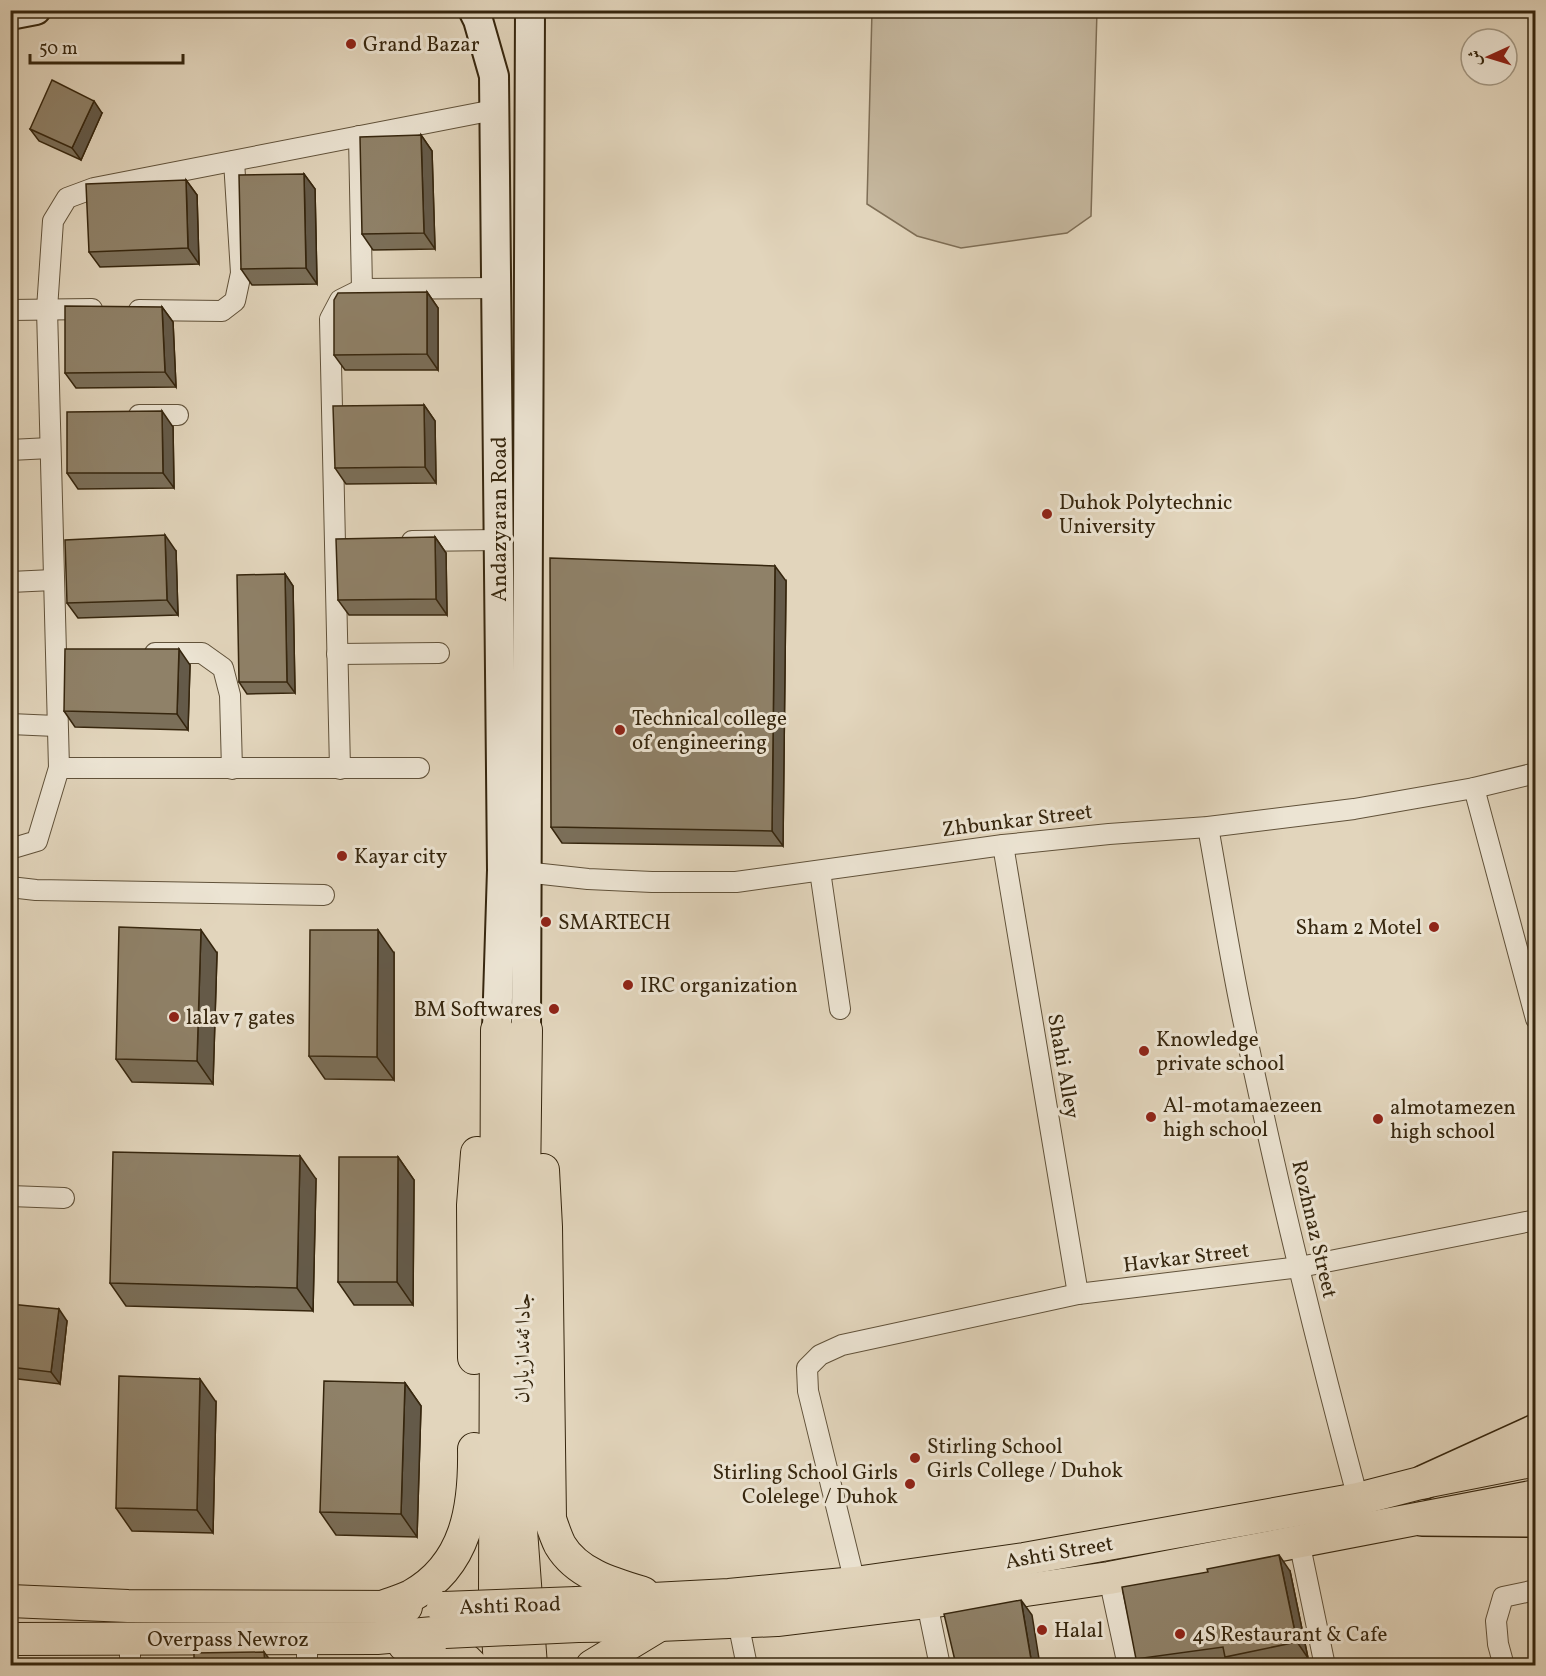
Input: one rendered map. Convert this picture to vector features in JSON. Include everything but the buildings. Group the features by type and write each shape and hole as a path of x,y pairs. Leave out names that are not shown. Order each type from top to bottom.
{"highway":[{"path":"1424,1482 1536,1431"},
{"path":"1422,1519 1536,1520"}],"main road":[{"path":"10,15 36,10"},
{"name":"Andazyaran Road","path":"473,10 494,76 499,540 514,871"},
{"path":"493,10 494,76"},
{"name":"Andazyaran Road","path":"511,1030 530,10"},
{"path":"385,1606 411,1596 430,1582 445,1566 464,1536 470,1513 475,1481 473,1205 480,1118 511,1030"},
{"path":"511,1030 540,1119 546,1227 550,1519 561,1546 577,1565 660,1612 592,1665"},
{"name":"جادا ئەندازیاران","path":"500,1665 495,1589 511,1030"},
{"name":"جادا ئەندازیاران","path":"511,1030 521,1419 521,1530 531,1665"},
{"name":"Ashti Street","path":"660,1612 729,1595 855,1583 1024,1559 1358,1498 1424,1482 1536,1460"},
{"name":"Ashti Street","path":"578,1614 660,1612 738,1622 927,1603 1109,1578 1536,1496"},
{"name":"Overpass Newroz","path":"10,1601 117,1606 385,1606 444,1620"},
{"name":"Ashti Road","path":"444,1620 578,1614"},
{"name":"Overpass Newroz","path":"10,1639 130,1652 307,1652 377,1638 444,1620"},
{"path":"377,1638 466,1660 472,1665"}],"street":[{"path":"10,849 37,841 59,768 56,726 47,309 53,221 68,198 94,188 494,110"},
{"path":"359,136 362,289"},
{"path":"10,310 222,311 235,301 241,273 234,161"},
{"path":"340,769 330,319 340,300 362,289 497,288"},
{"path":"119,415 178,415"},
{"path":"50,416 73,416"},
{"path":"10,450 50,448"},
{"path":"393,542 499,540"},
{"path":"335,543 358,542"},
{"path":"52,545 76,544"},
{"path":"10,582 53,580"},
{"path":"337,654 439,652"},
{"path":"55,653 78,653"},
{"path":"134,653 202,653 222,668 230,695 232,769"},
{"path":"10,724 56,726"},
{"path":"59,768 419,768"},
{"name":"Zhbunkar Street","path":"514,871 588,879 735,882 1003,845 1208,827 1354,810 1474,788 1536,773"},
{"path":"1474,788 1536,1019"},
{"name":"Rozhnaz Street","path":"1208,827 1243,1022 1329,1390 1358,1498"},
{"name":"Shahi Alley","path":"1003,845 1078,1294"},
{"path":"820,871 840,1009"},
{"path":"10,887 36,890 324,896"},
{"path":"10,1196 64,1198"},
{"name":"Havkar Street","path":"855,1583 808,1391 807,1368 820,1355 842,1345 1078,1294 1300,1268 1536,1220"},
{"path":"1299,1541 1325,1665"},
{"path":"1109,1578 1128,1665"},
{"path":"1504,1665 1498,1644 1496,1621 1503,1597 1536,1590"},
{"path":"927,1603 939,1665"},
{"path":"738,1622 747,1665"}],"shaded area":[{"path":"872,11 1097,11 1091,216 1067,233 961,248 917,236 867,204"}],"place":[{"name":"Grand Bazar","path":"351,44"},
{"name":"Duhok Polytechnic University","path":"1047,514"},
{"name":"Technical college of engineering","path":"620,730"},
{"name":"Kayar city","path":"342,856"},
{"name":"SMARTECH","path":"546,922"},
{"name":"Sham 2 Motel","path":"1434,927"},
{"name":"IRC organization","path":"628,985"},
{"name":"BM Softwares","path":"554,1009"},
{"name":"lalav 7 gates","path":"174,1017"},
{"name":"Knowledge private school","path":"1144,1051"},
{"name":"Al-motamaezeen high school","path":"1151,1117"},
{"name":"almotamezen high school","path":"1378,1119"},
{"name":"Stirling School Girls College / Duhok","path":"915,1458"},
{"name":"Stirling School Girls Colelege / Duhok","path":"910,1484"},
{"name":"Halal","path":"1042,1630"},
{"name":"4S Restaurant & Cafe","path":"1180,1634"}]}
